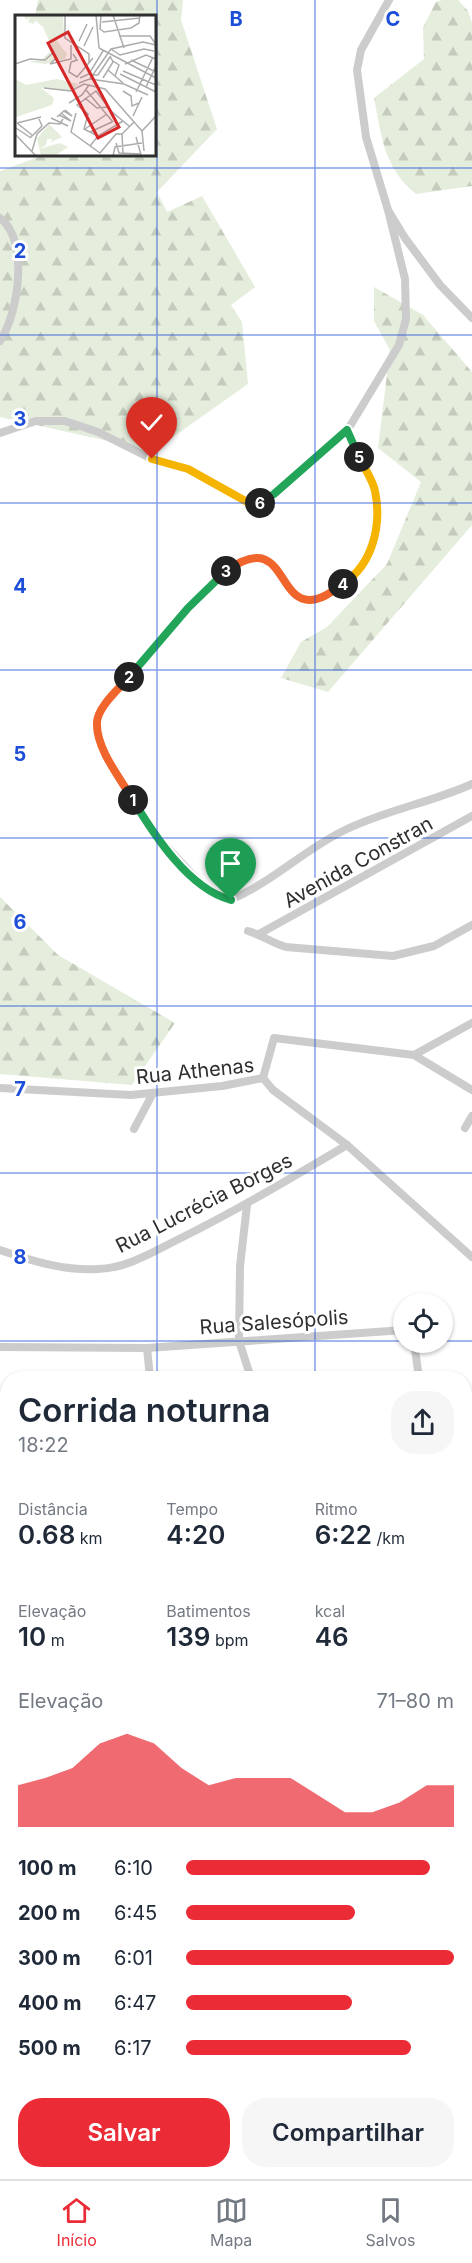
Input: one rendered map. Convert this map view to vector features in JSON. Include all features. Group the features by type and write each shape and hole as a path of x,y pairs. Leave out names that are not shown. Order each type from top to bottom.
{"street":[{"path":"0,433 36,421 64,421 98,432 152,459 188,469 249,503 258,503 274,494 347,430 399,345 406,319 405,279 388,210 366,137 357,70 361,50 389,0"},
{"path":"388,210 405,238 440,285 472,318"},
{"path":"0,218 14,234 18,262 15,301 7,331 0,341"},
{"path":"347,430 375,489 378,524 370,553 353,578 324,597 308,600 297,596 278,570 266,560 252,557 240,561 222,574 188,608 101,711 97,722 101,744 152,831 205,888 231,900 340,832 388,811 445,796 472,784"},
{"name":"Avenida Constran","path":"259,934 472,816"},
{"path":"248,931 286,947 393,956 434,946 472,925"},
{"path":"414,1055 472,1023"},
{"path":"263,1078 274,1038 414,1055 472,1090"},
{"name":"Rua Athenas","path":"0,1088 131,1095 263,1078 273,1090 347,1145 472,1257"},
{"path":"134,1129 153,1093"},
{"path":"465,1128 472,1116"},
{"name":"Rua Lucrécia Borges","path":"0,1250 37,1263 69,1268 99,1269 122,1266 247,1205 347,1145"},
{"path":"247,1205 240,1266 239,1341 249,1371"},
{"name":"Rua Salesópolis","path":"0,1347 147,1348 393,1331"},
{"path":"147,1348 149,1371"},
{"path":"416,1353 418,1371"}],"green space":[{"path":"38,0 183,0 181,20 217,129 157,192 167,212 202,196 255,287 231,305 242,322 248,384 153,451 0,417 0,171 41,156 156,156 156,15 35,15"},
{"path":"458,0 468,11 472,23 472,186 416,194 405,184 390,162 382,138 374,98 424,59 423,27 436,2"},
{"path":"374,287 423,315 472,372 472,525 328,692 281,678 301,642 327,627 387,564 421,482 378,448 390,350 374,321"},
{"path":"0,897 58,955 175,1023 132,1085 0,1074"}],"route":[{"path":"152,459 188,469 249,503 258,503 264,502 274,494 347,430 375,489 378,524 370,553 353,578 324,597 308,600 297,596 278,570 266,560 252,557 240,561 222,574 188,608 112,697 101,711 97,722 101,744 152,831 178,862 205,888 231,900"}]}
